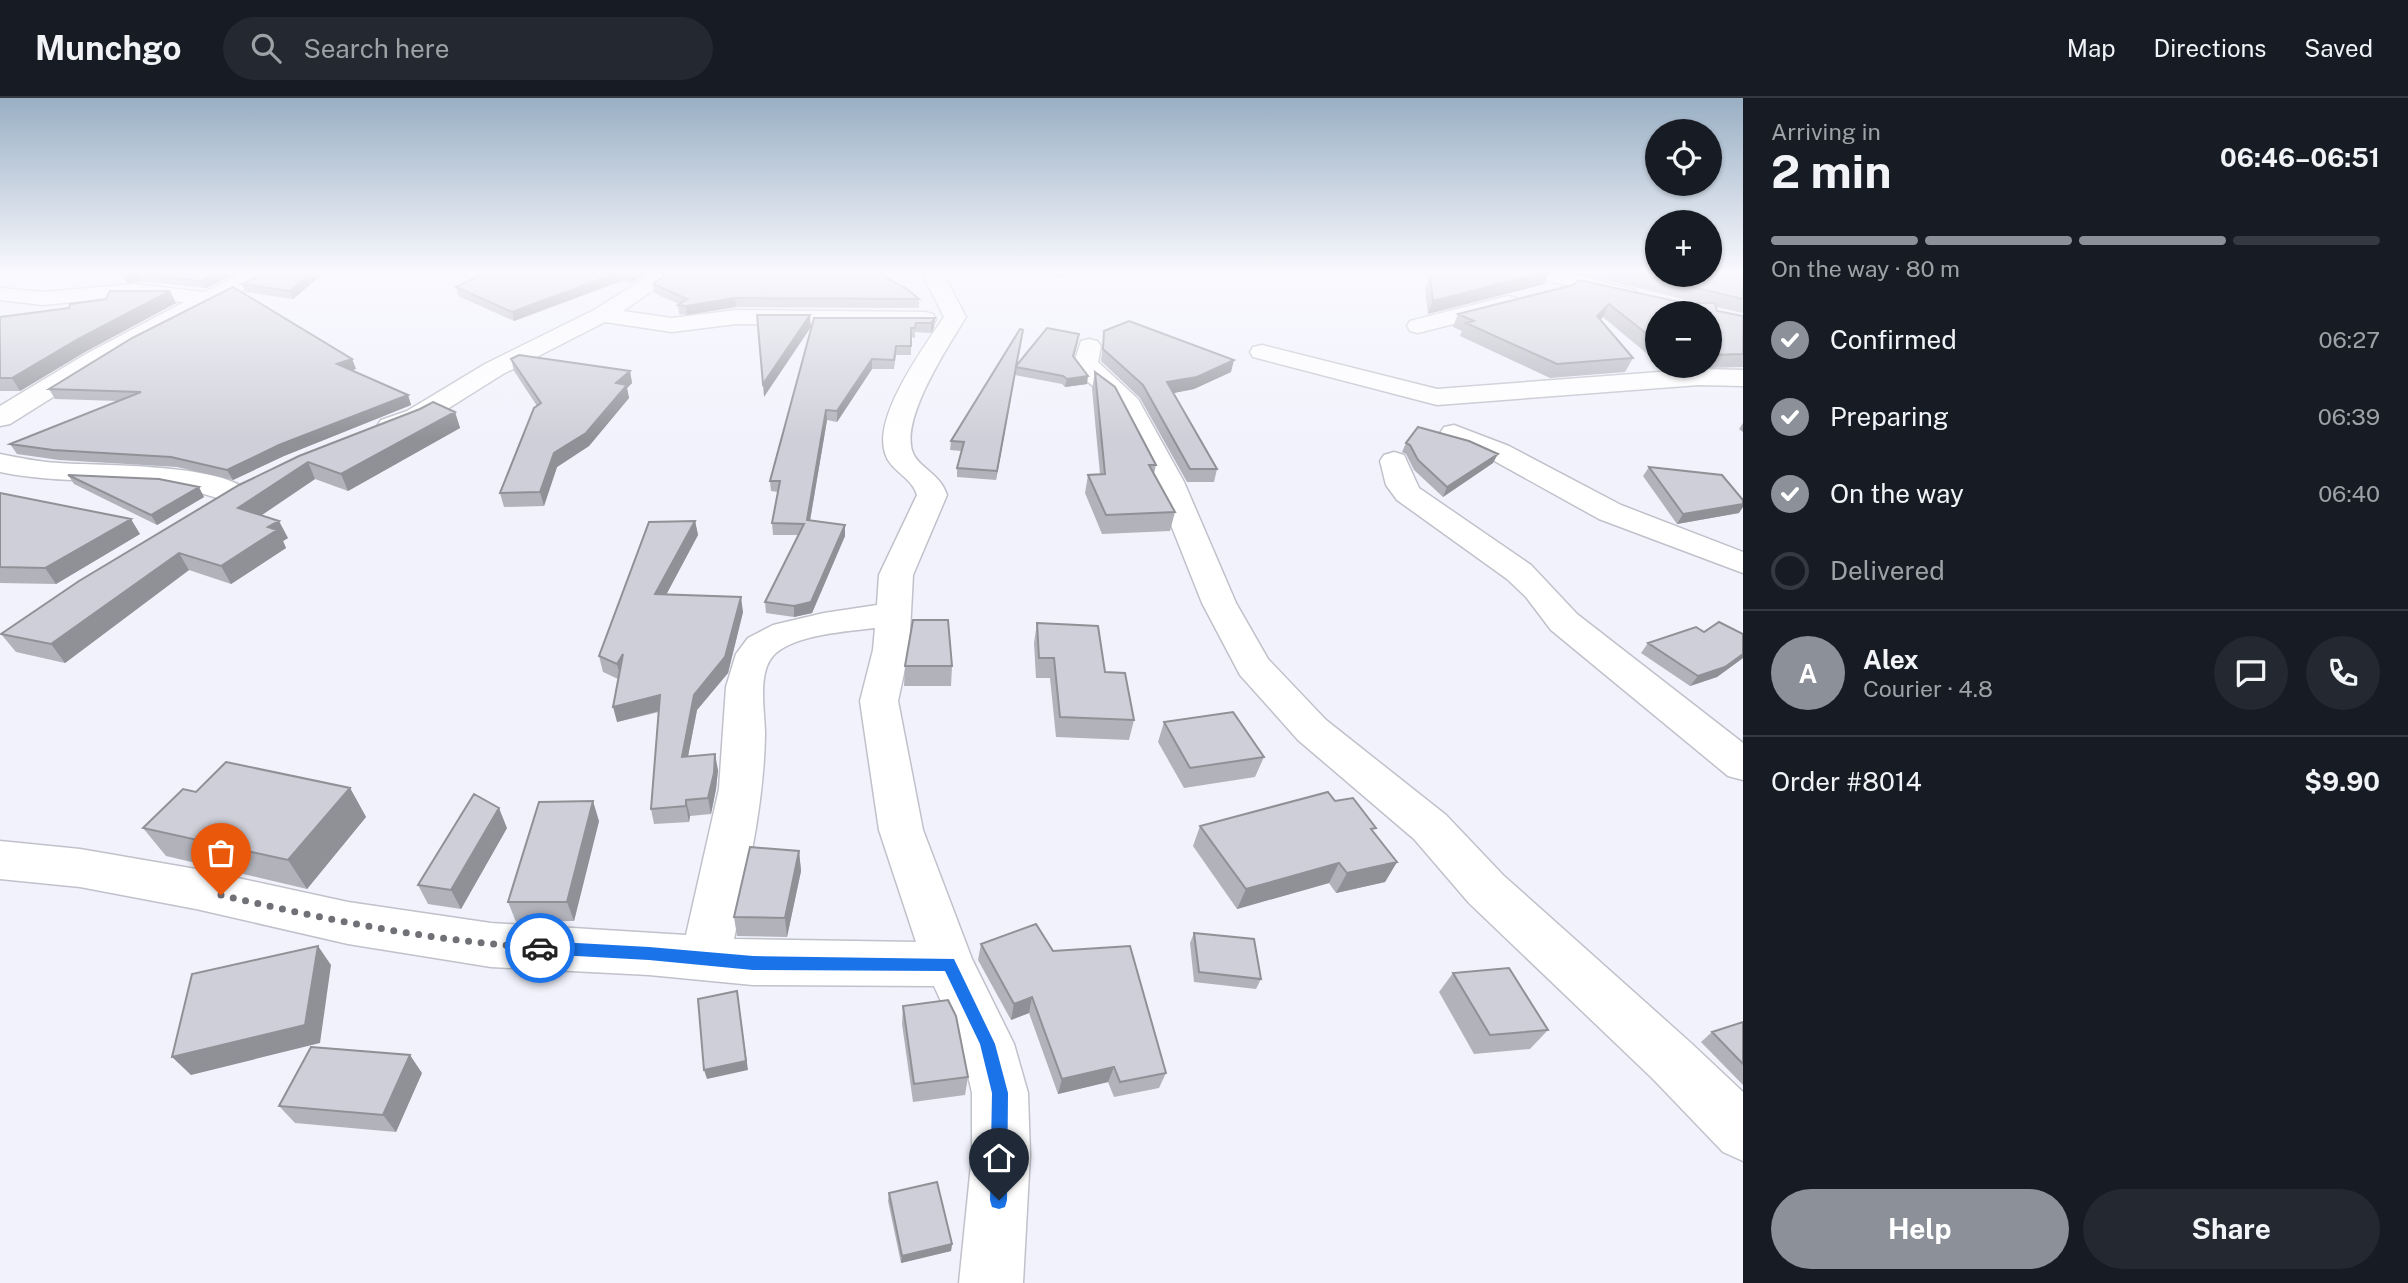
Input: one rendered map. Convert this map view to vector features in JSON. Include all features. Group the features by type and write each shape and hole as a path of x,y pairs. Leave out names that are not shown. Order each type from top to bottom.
{"street":[{"path":"0,418 28,398 153,328"},
{"path":"369,435 416,417 494,369 575,328"},
{"path":"948,328 915,383 894,443 900,458 931,487 932,495 896,575 891,650 879,701 901,830 949,964 987,1044 1000,1093 1001,1155 991,1283"},
{"path":"1089,346 1086,363 1097,377 1125,400 1169,482 1220,603 1253,666 1312,730 1430,827 1486,889 1672,1061 1743,1132"},
{"path":"1262,352 1437,397 1699,377 1743,377"},
{"path":"1454,433 1499,452 1602,509 1743,563"},
{"path":"1394,461 1401,485 1408,494 1519,572 1564,622 1743,765"},
{"path":"0,463 35,470 134,474 247,488 198,515"},
{"path":"705,958 731,839 745,757 746,686 751,660 764,643 786,635 830,623 894,614"},
{"path":"1682,718 1743,735"},
{"path":"0,860 80,868 196,889 348,923 491,944 753,963 949,964"}],"building":[{"path":"0,328 99,328 12,378 0,378"},
{"path":"151,328 301,328 352,359 337,364 408,395 279,445 227,470 171,457 53,450 10,444 141,392 49,389"},
{"path":"758,328 801,328 763,384"},
{"path":"811,328 911,328 911,346 896,346 894,360 872,359 837,411 826,410 807,520 845,525 811,602 794,606 765,602 804,524 772,523 780,481 770,481"},
{"path":"1049,328 1079,334 1073,356 1088,376 1067,379 1016,367 997,471 957,468 964,442 951,441 1020,329 1023,330 1016,366"},
{"path":"1111,328 1149,328 1234,360 1197,377 1167,382 1217,469 1190,469 1143,385 1103,349 1104,331"},
{"path":"1478,328 1608,328 1633,358 1557,364"},
{"path":"1722,328 1743,328 1743,354 1722,355"},
{"path":"519,355 630,371 616,383 627,385 586,433 554,453 540,492 500,493 534,408 541,403 511,359"},
{"path":"1095,372 1115,387 1156,465 1149,465 1175,512 1106,515 1088,475 1105,474"},
{"path":"433,402 455,412 341,474 308,462 238,508 279,521 268,527 277,530 221,566 179,553 51,644 1,634 79,581 239,485 299,456"},
{"path":"1418,427 1469,441 1498,454 1447,487 1418,460 1410,445 1406,443"},
{"path":"1649,467 1722,475 1743,500 1743,504 1683,514"},
{"path":"68,475 159,479 199,487 151,515"},
{"path":"0,493 131,519 45,568 0,567"},
{"path":"695,521 655,594 741,597 725,657 694,695 682,757 715,754 708,798 686,800 686,806 651,809 660,695 613,707 623,654 617,664 599,656 649,522"},
{"path":"913,620 948,620 952,666 905,666"},
{"path":"1719,622 1743,634 1743,654 1725,667 1698,676 1648,643 1696,627 1704,632"},
{"path":"1037,623 1098,626 1105,672 1125,673 1134,720 1060,717 1054,658 1039,658"},
{"path":"1233,712 1264,757 1190,768 1164,722"},
{"path":"226,762 350,788 288,860 143,828 183,789 196,792"},
{"path":"1328,792 1335,801 1353,798 1376,828 1371,829 1397,862 1347,873 1339,863 1246,889 1200,826"},
{"path":"474,794 499,808 451,890 418,885"},
{"path":"593,801 567,902 508,902 539,802"},
{"path":"750,847 799,851 785,918 734,917"},
{"path":"1036,924 1053,951 1130,946 1166,1073 1120,1082 1114,1067 1062,1079 1032,997 1014,1004 981,944"},
{"path":"1194,933 1254,939 1261,979 1199,972"},
{"path":"318,946 305,1025 172,1057 192,974"},
{"path":"1509,968 1548,1030 1490,1035 1453,973"},
{"path":"737,991 746,1061 704,1070 698,999"},
{"path":"948,1000 956,1016 968,1077 914,1084 903,1006"},
{"path":"1743,1022 1743,1064 1712,1032"},
{"path":"311,1047 410,1055 383,1115 279,1106"},
{"path":"937,1182 952,1244 902,1256 889,1193"}],"way so far":[{"path":"221,895 348,923 491,944 540,948"}],"route":[{"path":"540,948 649,953 753,963 949,964 987,1044 1000,1093 999,1200"}]}
